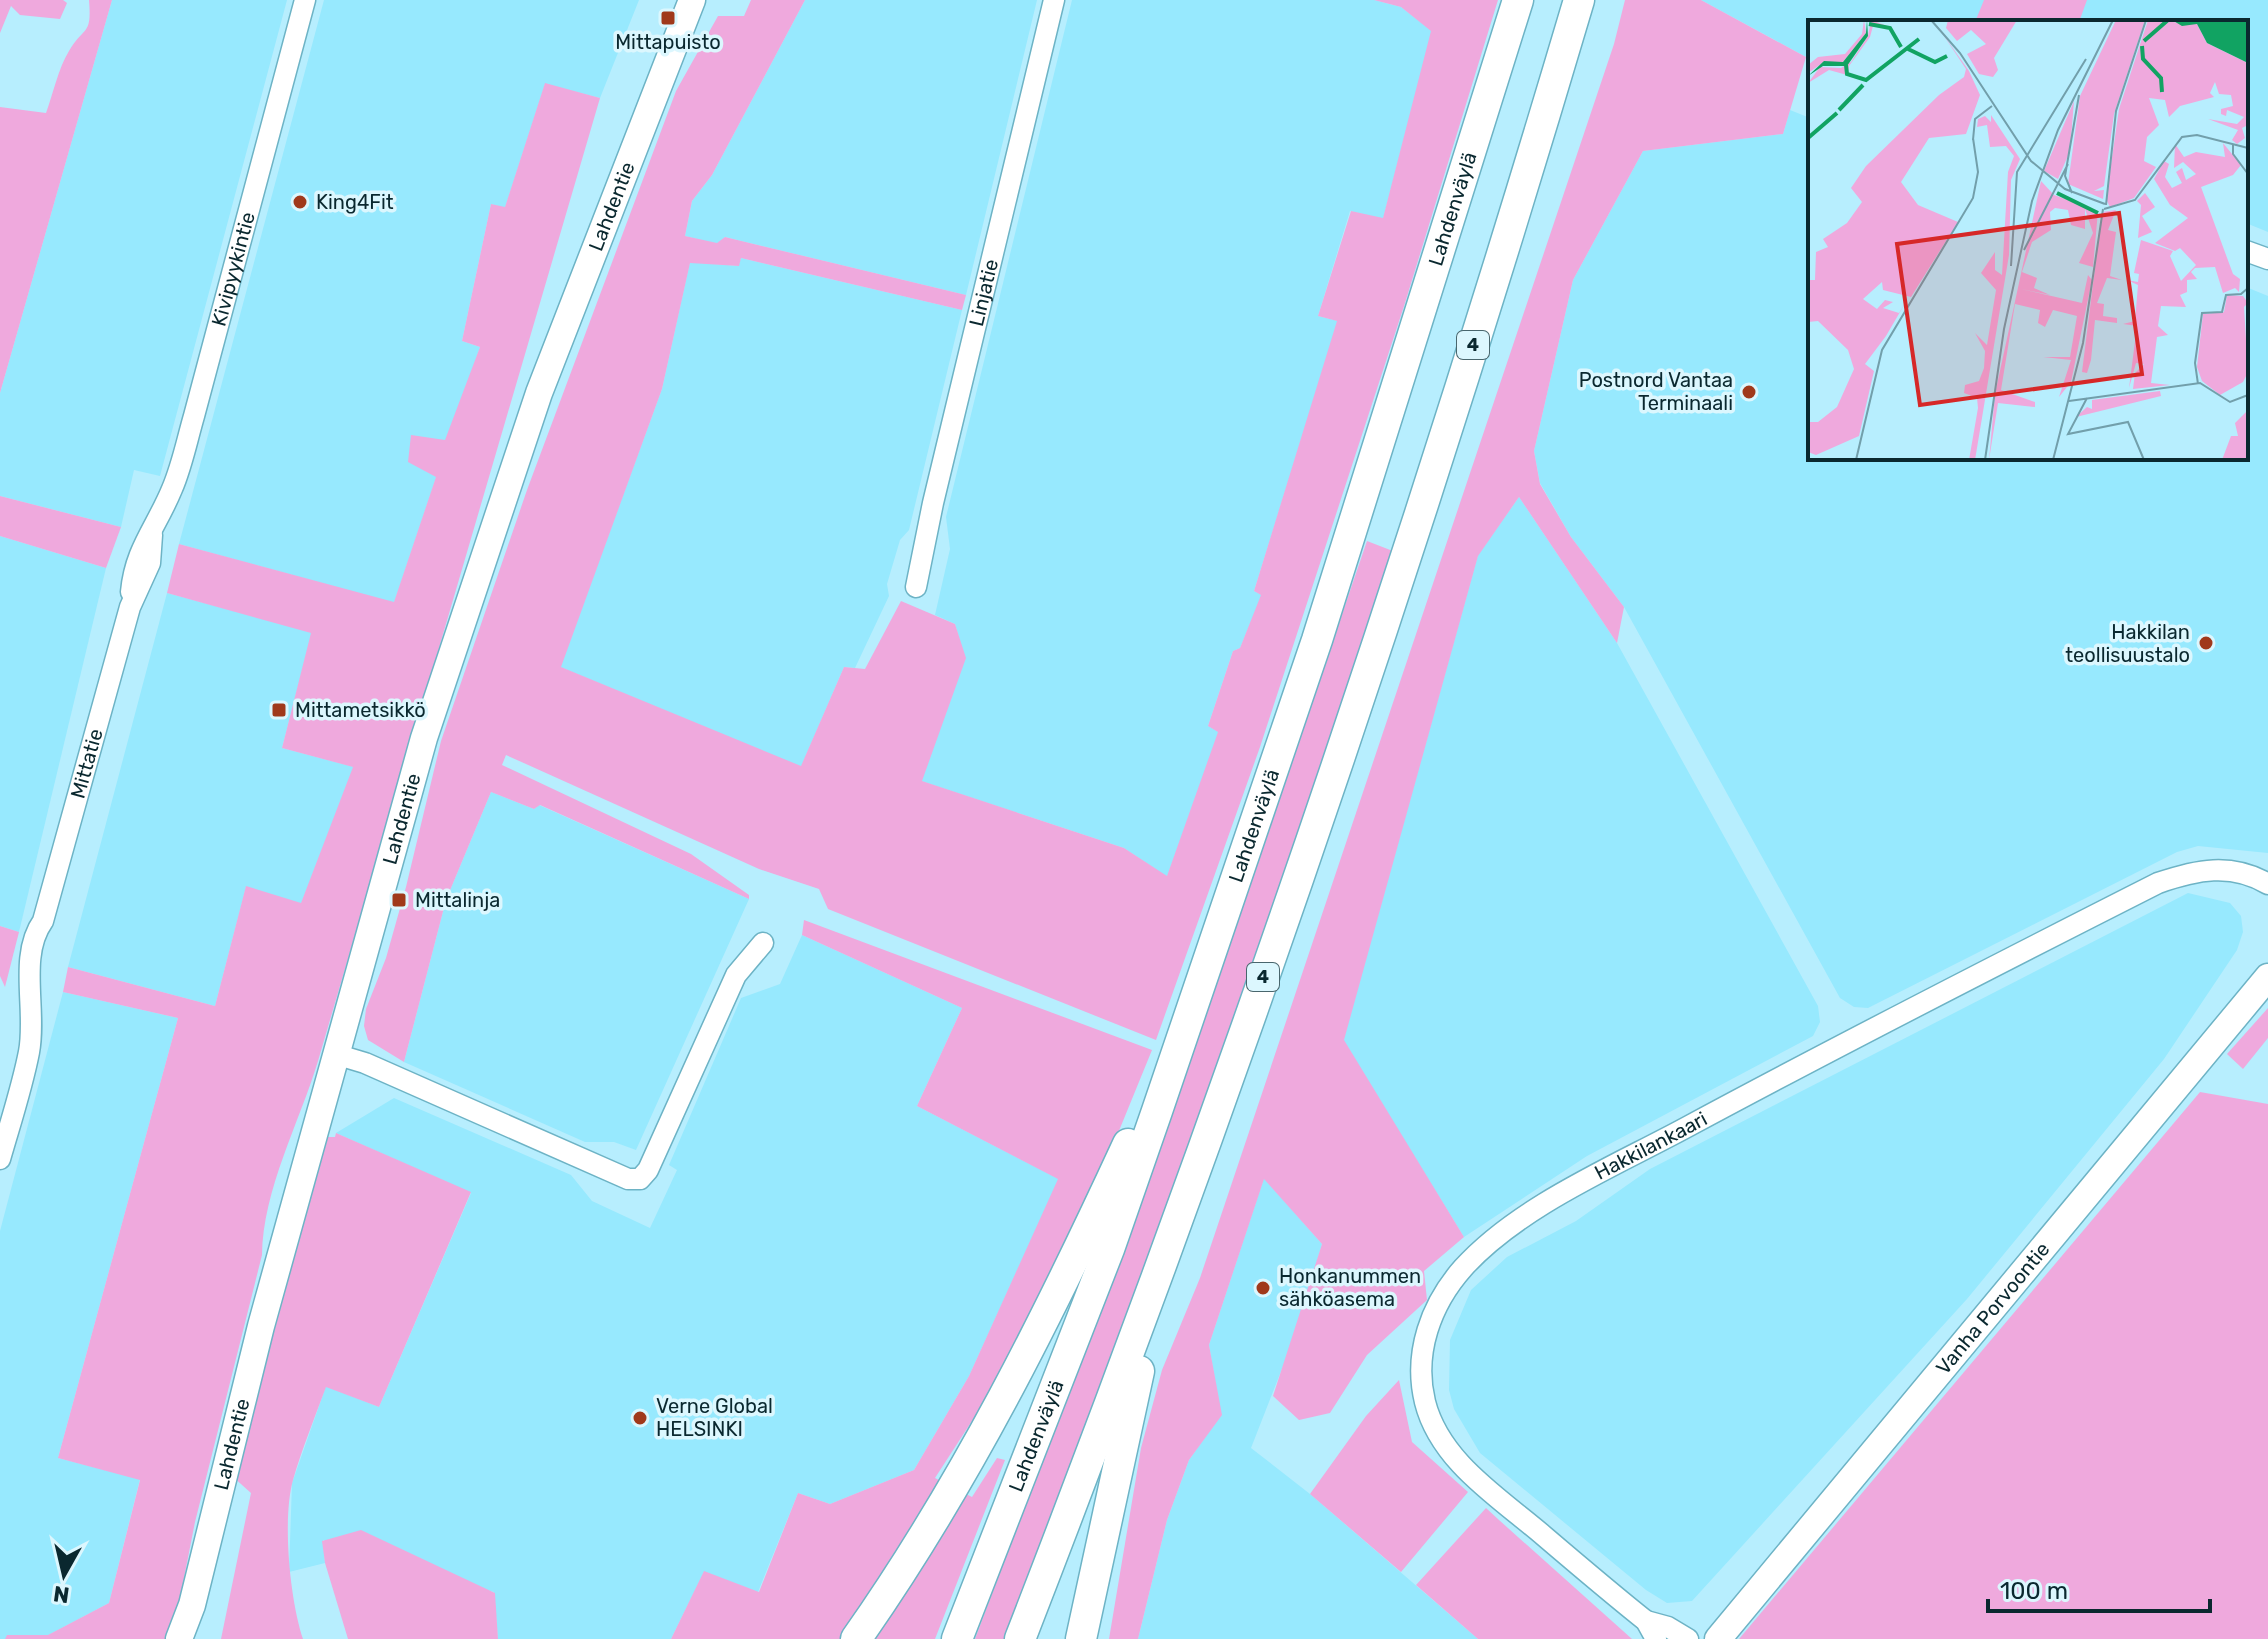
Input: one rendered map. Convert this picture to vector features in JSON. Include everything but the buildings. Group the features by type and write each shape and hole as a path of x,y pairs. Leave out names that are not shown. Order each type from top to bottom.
{"highway":[{"name":"Lahdenväylä","path":"957,1639 1109,1249 1193,1004 1317,640 1518,0"},
{"name":"4","path":"1020,1639 1161,1266 1365,688 1579,0"},
{"path":"856,1639 888,1594 1000,1409 1075,1259 1193,1004"},
{"path":"1081,1639 1161,1266"}],"main road":[{"name":"Lahdentie","path":"179,1639 192,1605 261,1326 424,738 539,393 692,0"},
{"name":"Lahdentie","path":"657,96 703,0"},
{"name":"Vanha Porvoontie","path":"1718,1639 2268,977"},
{"name":"Lahdentie","path":"192,1605 193,1639"}],"street":[{"name":"Kivipyykintie","path":"142,561 174,485 305,0"},
{"name":"Linjatie","path":"916,587 933,503 1054,0"},
{"path":"2248,252 2268,259"},
{"name":"Mittatie","path":"0,1159 29,1052 33,970 30,945 43,921 142,561"},
{"name":"Hakkilankaari","path":"1688,1639 1668,1627 1651,1630 1469,1473 1445,1445 1432,1423 1424,1399 1425,1339 1432,1309 1466,1265 1557,1198 1851,1039 2158,883 2195,870 2217,868 2239,872 2268,884"},
{"path":"335,1054 365,1063 628,1179 640,1179 648,1170 736,975 763,943"}],"shaded area":[{"path":"0,0 63,0 67,3 60,19 20,15 11,6 0,33"},
{"path":"89,0 112,0 0,393 0,107 46,113 65,58 88,26"},
{"path":"112,0 287,0 160,476 134,470 121,527 0,496 0,393"},
{"path":"324,0 639,0 600,98 545,84 505,208 491,204 462,341 480,347 394,603 179,544"},
{"path":"751,0 805,0 712,175 692,201 685,236 717,243 725,237 966,295 962,310 741,258 739,266 690,263 662,389 561,667 801,766 844,667 865,669 901,601 955,624 966,658 922,781 1124,848 1167,876 1218,732 1208,726 1233,651 1240,648 1261,595 1254,591 1337,321 1318,316 1351,211 1383,218 1431,31 1401,7 1374,0 1498,0 1405,303 1260,747 1156,1040 828,909 819,889 759,869 506,755 502,765 691,854 749,895 749,899 540,805 534,809 491,792 446,900 404,1062 368,1040 364,1026 366,1009 386,958 406,887 441,741 527,490 676,91 718,16 744,16"},
{"path":"805,0 1037,0 966,295 725,237 717,244 685,236 692,201 712,175"},
{"path":"1072,0 1374,0 1401,7 1432,31 1383,219 1350,211 1318,316 1338,321 1254,591 1262,595 1240,648 1233,651 1208,726 1219,732 1167,877 1124,848 921,781 965,658 955,624 935,615 950,549 946,517"},
{"path":"1625,0 1701,0 1806,57 1783,134 1643,151 1573,280 1534,451 1540,484 1571,537 1624,607 1617,643 1519,497 1478,556 1344,1040 1464,1237 1424,1271 1427,1300 1367,1355 1330,1413 1299,1420 1273,1396 1322,1244 1264,1179 1209,1345 1222,1415 1189,1460 1167,1520 1138,1639 1109,1639 1141,1448 1162,1370 1200,1278 1614,44"},
{"path":"1701,0 2268,0 2268,232 2248,224 2248,20 1808,20 1808,58"},
{"path":"1984,0 2087,0 2080,20 1976,20"},
{"path":"545,83 600,98 318,1061 268,1206 262,1255 195,1522 172,1639 5,1639 7,1635 48,1635 109,1603 140,1480 58,1458 178,1018 63,992 68,967 215,1006 246,886 301,903 353,767 282,748 311,633 167,593 179,544 394,602 436,477 408,462 411,435 445,440 480,347 462,341 491,204 505,207"},
{"path":"1790,110 1808,117 1808,460 2248,460 2248,288 2268,296 2268,853 2198,846 2177,852 1868,1008 1854,1007 1840,998 1624,607 1571,537 1540,483 1534,451 1573,280 1643,151 1783,134"},
{"path":"741,258 962,310 909,530 900,540 887,584 889,596 855,668 844,667 801,767 560,667 662,389 690,262 738,266"},
{"path":"0,496 121,527 106,568 0,536"},
{"path":"1519,497 1617,643 1818,1006 1820,1022 1813,1036 1587,1156 1464,1237 1343,1041 1478,555"},
{"path":"0,536 106,568 19,932 0,926"},
{"path":"1367,541 1398,553 1270,935 1009,1639 975,1639 1174,1108"},
{"path":"167,593 312,632 282,748 354,767 301,904 246,887 215,1006 68,967"},
{"path":"491,792 534,809 539,805 749,899 636,1150 614,1142 585,1142 404,1062 446,900"},
{"path":"2188,893 2230,903 2241,916 2243,932 2237,950 2164,1059 1967,1299 1692,1601 1667,1603 1646,1590 1480,1453 1454,1409 1449,1390 1450,1340 1471,1290 1507,1257 1576,1221 1650,1169"},
{"path":"804,920 1152,1050 1094,1192 1016,1353 935,1478 972,1497 997,1458 1005,1460 935,1639 671,1639 704,1571 759,1592 798,1493 830,1504 914,1470 969,1376 1058,1179 917,1106 962,1008 802,935"},
{"path":"0,926 19,932 5,987 0,976"},
{"path":"802,935 962,1008 917,1106 1059,1179 969,1376 914,1470 830,1504 798,1493 758,1592 704,1572 671,1639 498,1639 494,1592 323,1540 325,1563 289,1572 292,1483 326,1386 379,1407 471,1193 336,1133 394,1098 571,1175 592,1201 650,1228 677,1170 669,1165 741,998 780,984"},
{"path":"63,992 178,1018 58,1458 140,1479 109,1603 41,1639 0,1639 0,1231"},
{"path":"2268,1008 2268,1038 2243,1069 2227,1054"},
{"path":"2200,1092 2268,1104 2268,1639 1739,1639"},
{"path":"336,1133 471,1192 379,1407 326,1387 293,1480 288,1516 294,1603 303,1639 221,1639 251,1493 232,1476 328,1137 335,1137"},
{"path":"1264,1178 1322,1244 1294,1338 1251,1448 1310,1494 1478,1639 1138,1639 1167,1520 1189,1460 1221,1415 1209,1345"},
{"path":"1399,1380 1412,1442 1468,1492 1401,1572 1310,1494 1366,1416"},
{"path":"1486,1508 1632,1639 1478,1639 1416,1585"},
{"path":"361,1530 495,1593 498,1639 348,1639 325,1563 322,1541"}],"place":[{"name":"Mittapuisto","path":"668,18"},
{"name":"King4Fit","path":"300,202"},
{"name":"Postnord Vantaa Terminaali","path":"1749,392"},
{"name":"Hakkilan teollisuustalo","path":"2206,643"},
{"name":"Mittametsikkö","path":"279,710"},
{"name":"Mittalinja","path":"399,900"},
{"name":"Honkanummen sähköasema","path":"1263,1288"},
{"name":"Verne Global HELSINKI","path":"640,1418"}]}
